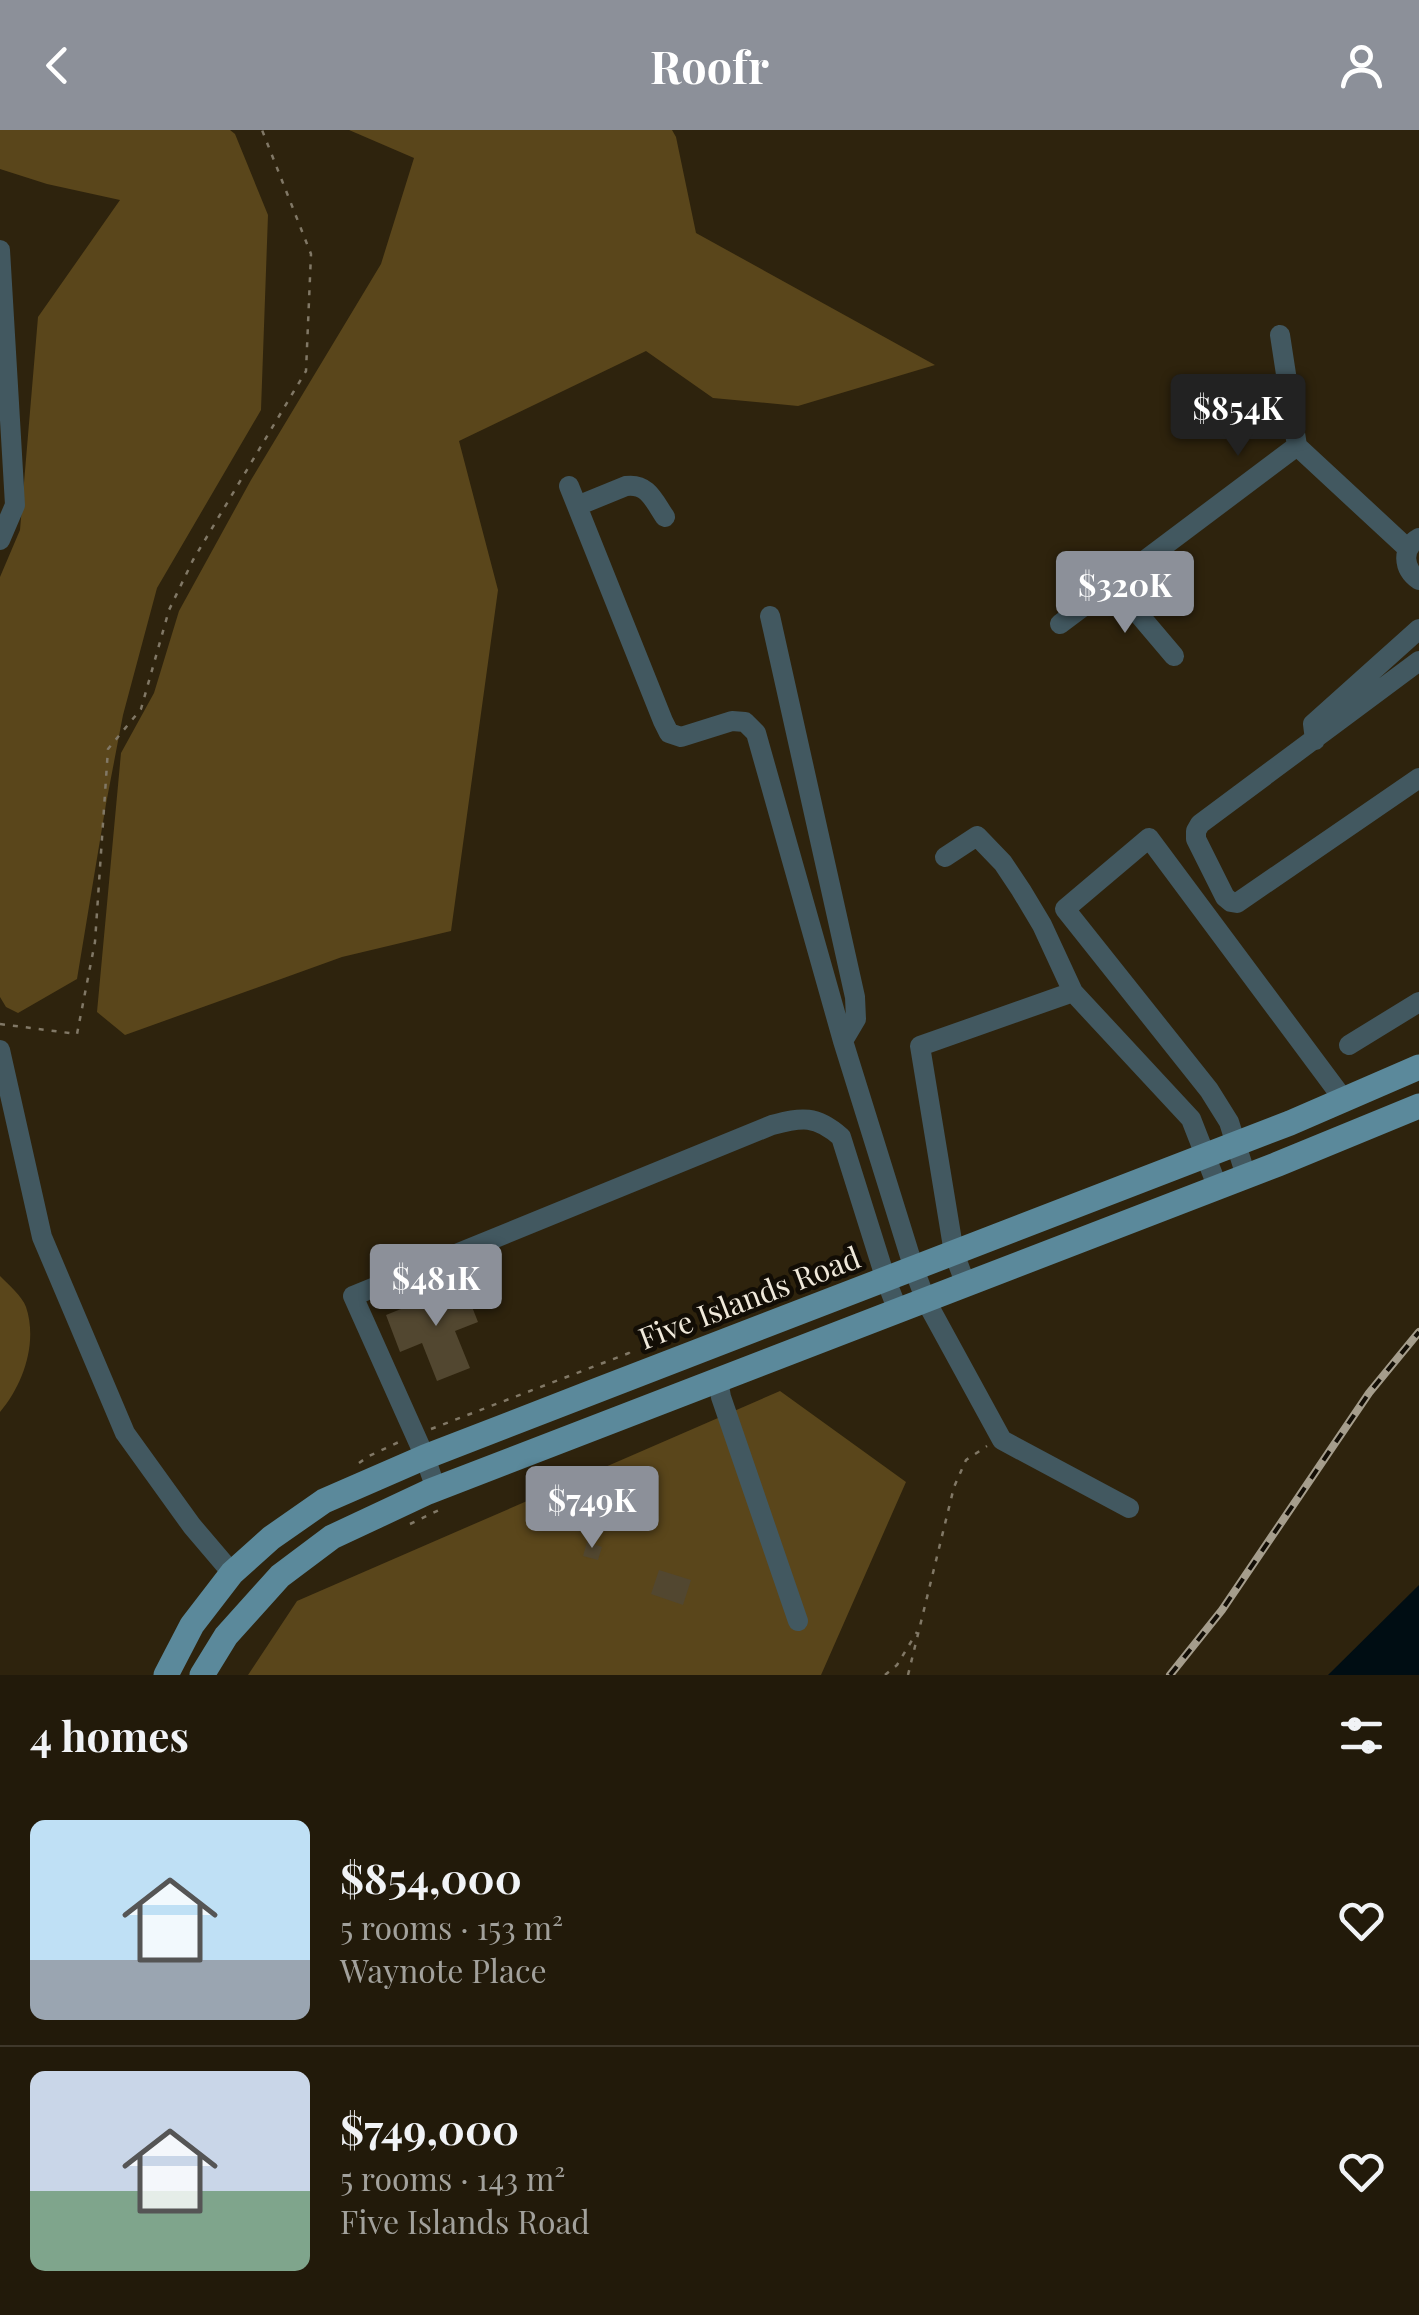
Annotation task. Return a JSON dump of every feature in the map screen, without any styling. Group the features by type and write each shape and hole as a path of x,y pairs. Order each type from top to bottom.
{"main road":[{"name":"Five Islands Road","path":"169,1669 192,1626 232,1573 271,1538 324,1501 424,1458 1207,1156 1419,1067"},
{"path":"202,1675 226,1636 280,1576 332,1538 437,1500 718,1380 1218,1188 1419,1106"}],"street":[{"path":"0,250 15,505 0,540"},
{"path":"1280,335 1296,446 1413,543 1406,565 1419,580"},
{"path":"1060,624 1296,446"},
{"path":"577,506 634,485 650,492 665,517"},
{"path":"569,486 670,732 681,738 732,721 745,722 756,733 843,1041 914,1269 926,1300 1002,1440 1130,1508"},
{"path":"1114,584 1174,656"},
{"path":"770,616 855,997 856,1020 843,1041"},
{"path":"1315,740 1313,724 1419,629"},
{"path":"1419,662 1200,824 1196,840 1225,898 1230,902 1244,900 1419,778"},
{"path":"945,857 977,836 1003,863 1042,926 1072,992 1191,1119 1218,1188"},
{"path":"1246,1176 1229,1122 1209,1090 1065,909 1149,838 1344,1100"},
{"path":"966,1285 954,1252 920,1046 1072,992"},
{"path":"1348,1045 1419,1002"},
{"path":"0,1050 42,1238 126,1433 192,1526 232,1573"},
{"path":"437,1500 424,1458 354,1296 795,1119 814,1120 841,1137 898,1311"},
{"path":"718,1380 798,1621"}],"path":[{"path":"0,1024 76,1034 96,942 108,749 141,709 169,610 193,560 306,371 311,254 262,130"},
{"path":"908,1675 954,1486 966,1460 990,1443 1002,1440"},
{"path":"402,1527 437,1500"},
{"path":"884,1675 898,1665 920,1627"}],"shaded area":[{"path":"0,130 230,130 268,215 261,410 157,588 123,715 77,979 18,1013 6,1007 0,997 0,577 20,530 38,317 120,200 0,169"},
{"path":"349,130 672,130 696,233 935,365 798,406 713,398 646,351 459,441 498,590 451,931 342,957 125,1035 97,1012 121,753 154,693 179,611 251,480 381,264 414,158"},
{"path":"0,1276 24,1303 30,1335 21,1376 0,1412"},
{"path":"780,1391 906,1482 821,1675 248,1675 297,1601"},
{"path":"1419,1585 1419,1675 1328,1675"}],"building":[{"path":"463,1284 478,1322 455,1331 470,1368 437,1381 422,1343 400,1352 386,1315"},
{"path":"587,1542 602,1547 598,1560 583,1556"},
{"path":"659,1570 691,1580 683,1605 651,1594"}],"railway":[{"path":"1170,1675 1222,1610 1369,1393 1419,1332"}]}
